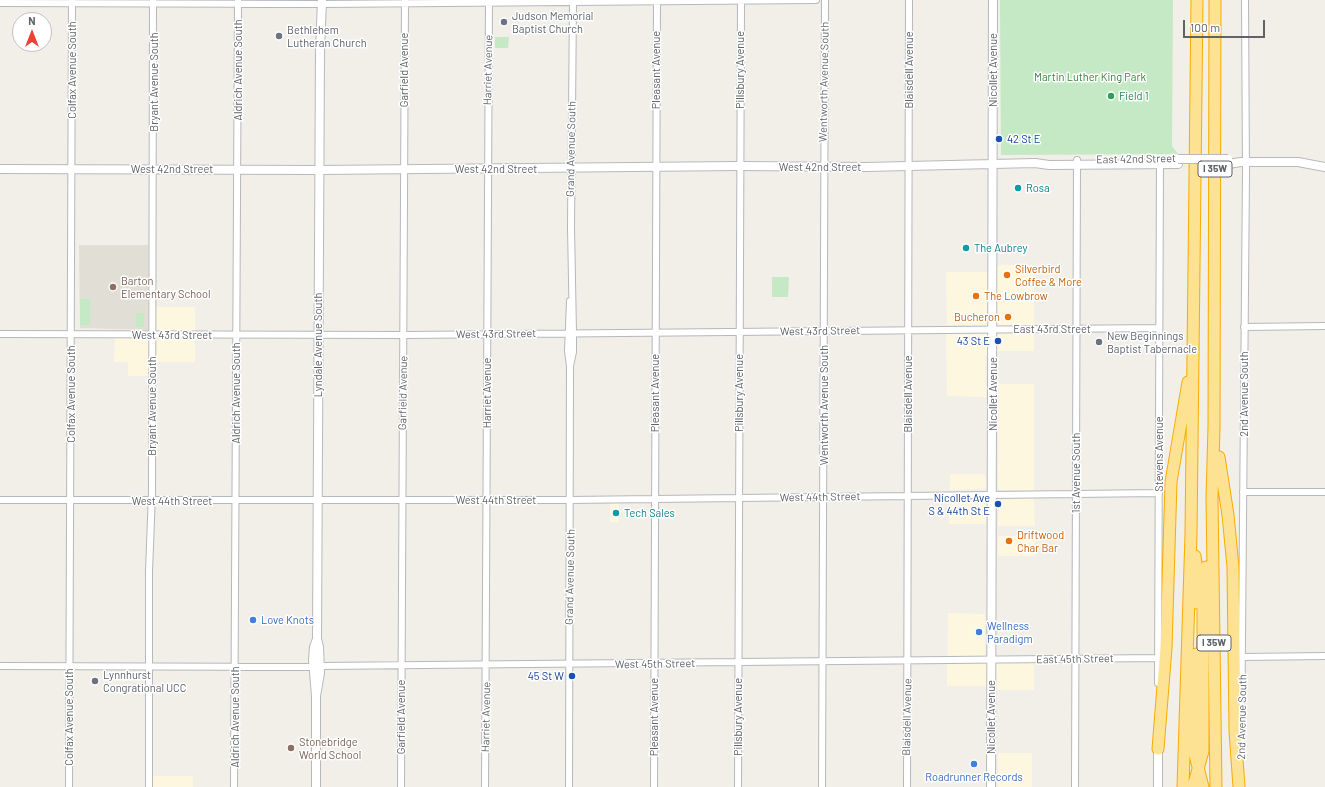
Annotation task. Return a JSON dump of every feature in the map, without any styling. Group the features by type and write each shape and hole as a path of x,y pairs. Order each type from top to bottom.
{"highway":[{"name":"I 35W","path":"1183,787 1191,534 1197,0"},
{"name":"I 35W","path":"1215,0 1214,427 1212,498 1216,787"},
{"path":"1158,748 1166,648 1171,482 1194,346"},
{"path":"1214,427 1228,515 1233,567 1235,724 1240,787"},
{"path":"1194,787 1198,766 1203,751 1203,607 1212,498"},
{"path":"1191,534 1197,570 1194,751 1203,787"}],"main road":[{"name":"Nicollet Avenue","path":"991,787 993,495 993,0"},
{"name":"Lyndale Avenue South","path":"316,787 316,696 318,690 314,647 317,639 319,2"},
{"name":"East 42nd Street","path":"992,164 1077,162 1298,162 1325,167"},
{"name":"West 42nd Street","path":"0,169 404,170 739,166 823,167 992,164"},
{"path":"1158,748 1158,787"}],"street":[{"name":"Pillsbury Avenue","path":"738,787 740,332 739,166 741,0"},
{"path":"0,3 153,1 405,2 816,0"},
{"name":"Wentworth Avenue South","path":"822,787 824,498 823,167 825,0"},
{"name":"Blaisdell Avenue","path":"907,787 909,0"},
{"name":"2nd Avenue South","path":"1240,787 1243,657 1246,162 1245,0"},
{"name":"Bryant Avenue South","path":"150,787 149,571 152,501 153,1"},
{"name":"Harriet Avenue","path":"485,787 487,665 487,168 489,1"},
{"name":"Grand Avenue South","path":"569,787 570,366 573,352 570,333 573,1"},
{"name":"Pleasant Avenue","path":"654,787 656,333 655,167 657,1"},
{"name":"Colfax Avenue South","path":"69,787 72,2"},
{"name":"Aldrich Avenue South","path":"234,787 238,2"},
{"name":"Garfield Avenue","path":"401,787 405,2"},
{"name":"1st Avenue South","path":"1074,787 1077,162"},
{"name":"Stevens Avenue","path":"1158,748 1160,162"},
{"path":"1244,327 1325,326"},
{"name":"East 43rd Street","path":"993,329 1159,328"},
{"name":"West 43rd Street","path":"0,334 403,335 993,329"},
{"path":"1244,492 1325,492"},
{"name":"West 44th Street","path":"0,500 570,500 1159,493"},
{"path":"1243,657 1325,656"},
{"name":"East 45th Street","path":"991,660 1158,658"},
{"name":"West 45th Street","path":"0,666 235,667 569,665 991,660"}],"shaded area":[{"name":"Barton Elementary School","path":"79,245 148,245 148,330 80,328"},
{"path":"997,265 1034,265 1034,351 1000,351 985,356 986,397 947,396 946,333 965,333 965,325 947,325 946,272 997,272"},
{"path":"155,307 195,307 195,362 149,362 148,376 128,376 128,362 114,362 115,338 154,337"},
{"path":"999,384 1034,384 1034,490 1001,490 998,488"},
{"path":"950,474 985,474 986,487 982,489 950,490"},
{"path":"1034,498 1035,526 998,526 999,500"},
{"path":"982,499 986,504 986,524 949,524 949,500"},
{"path":"610,502 619,502 619,522 610,522"},
{"path":"998,536 1035,536 1035,556 998,556"},
{"path":"948,613 985,614 985,663 1034,663 1034,690 997,690 984,686 947,686"},
{"path":"998,753 1032,753 1032,787 998,787"},
{"path":"152,776 193,776 193,787 152,787"}],"green space":[{"name":"Martin Luther King Park","path":"1000,0 1173,0 1172,146 1178,154 1001,155"},
{"path":"495,37 509,37 508,48 495,48"},
{"path":"772,277 789,277 788,297 772,297"},
{"path":"80,299 90,299 90,325 80,325"},
{"path":"136,313 144,313 144,327 136,327"}],"place":[{"name":"Judson Memorial Baptist Church","path":"504,22"},
{"name":"Bethlehem Lutheran Church","path":"279,36"},
{"name":"Field 1","path":"1111,96"},
{"name":"42 St E","path":"999,139"},
{"name":"Rosa","path":"1018,188"},
{"name":"The Aubrey","path":"966,248"},
{"name":"Silverbird Coffee & More","path":"1007,275"},
{"name":"Barton Elementary School","path":"113,287"},
{"name":"The Lowbrow","path":"976,296"},
{"name":"Bucheron","path":"1008,317"},
{"name":"43 St E","path":"998,341"},
{"name":"New Beginnings Baptist Tabernacle","path":"1099,342"},
{"name":"Nicollet Ave S & 44th St E","path":"998,504"},
{"name":"Tech Sales","path":"616,513"},
{"name":"Driftwood Char Bar","path":"1009,541"},
{"name":"Love Knots","path":"253,620"},
{"name":"Wellness Paradigm","path":"979,632"},
{"name":"45 St W","path":"572,676"},
{"name":"Lynnhurst Congrational UCC","path":"95,681"},
{"name":"Stonebridge World School","path":"291,748"},
{"name":"Roadrunner Records","path":"974,764"}]}
